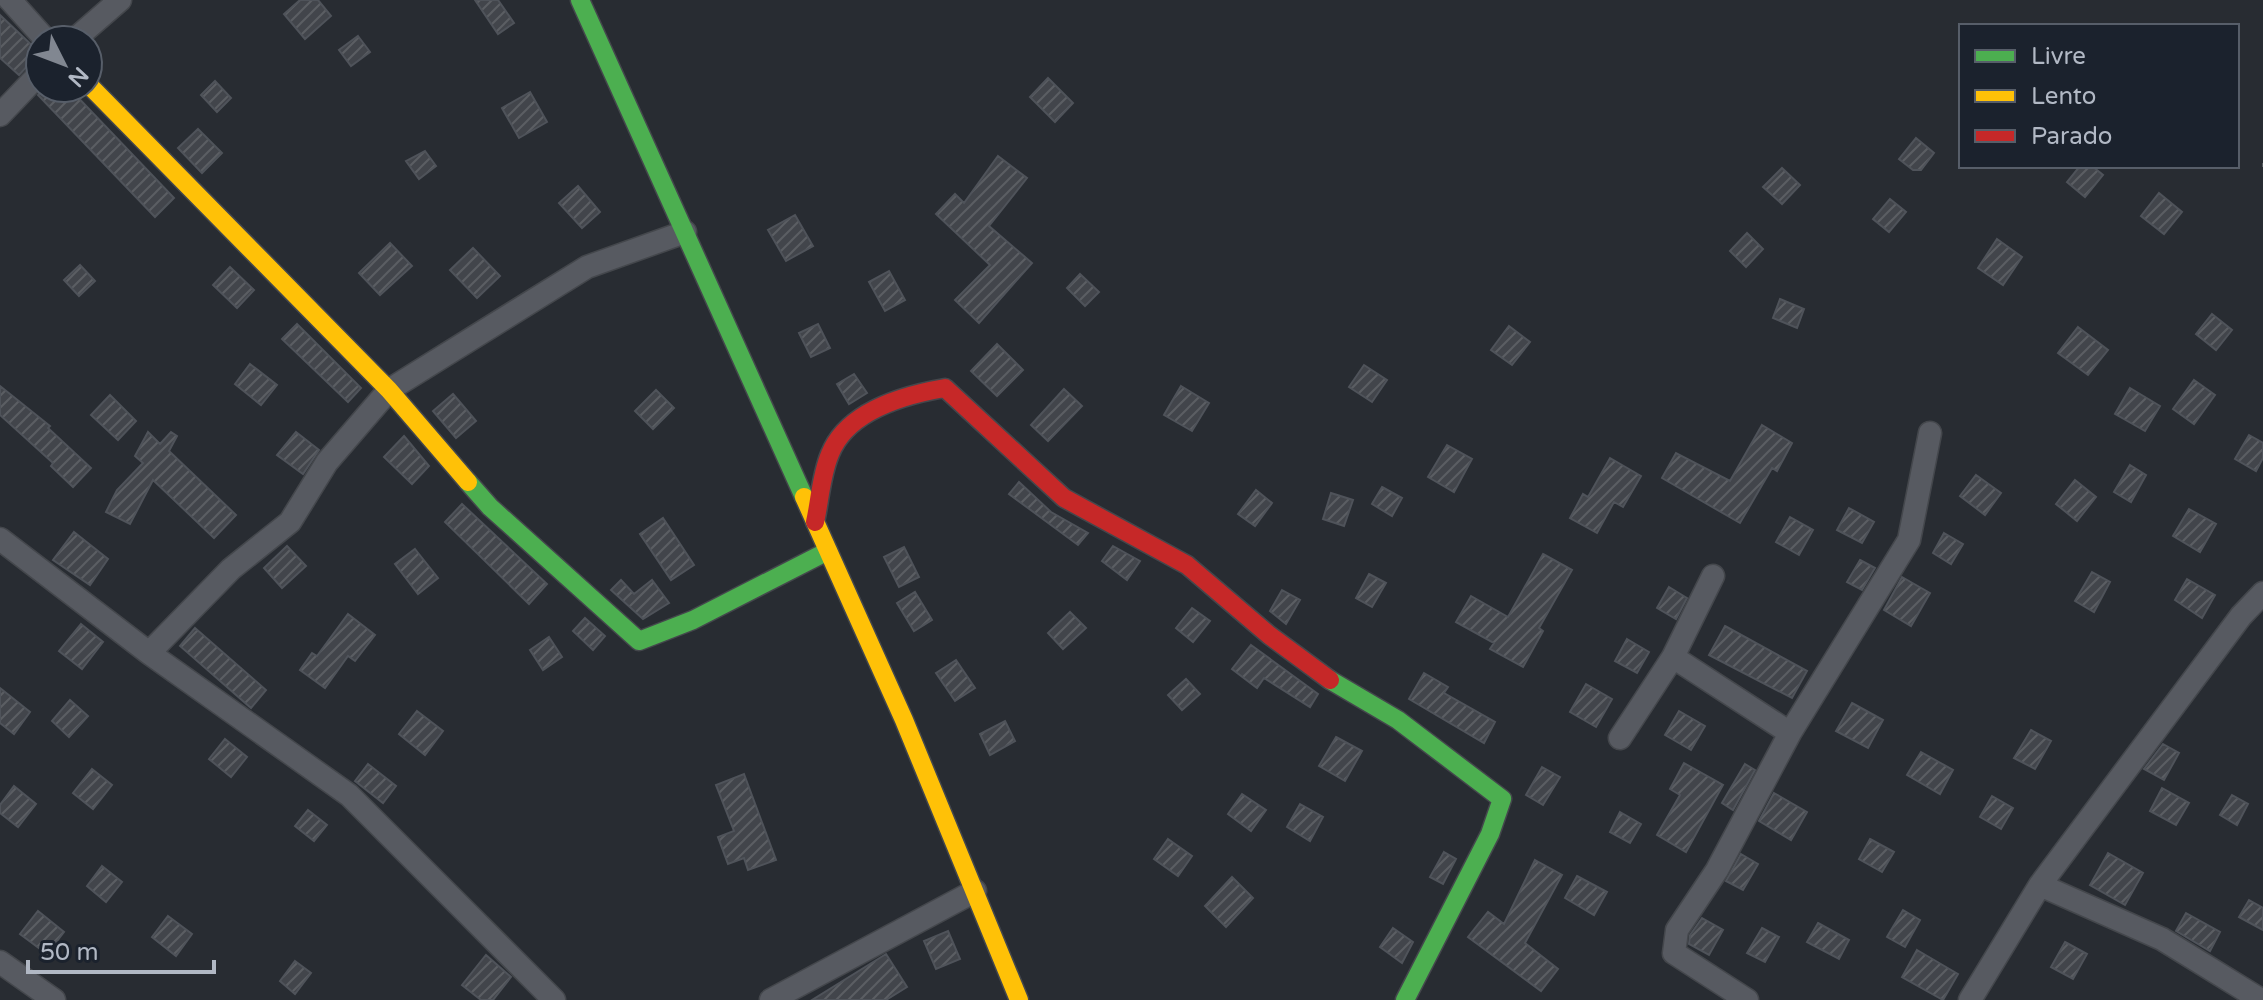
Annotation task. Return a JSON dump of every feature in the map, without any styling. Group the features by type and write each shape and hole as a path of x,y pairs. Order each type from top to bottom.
{"street":[{"path":"10,0 32,24"},
{"path":"92,24 120,0"},
{"path":"580,0 904,720 1019,1000"},
{"path":"0,115 24,90"},
{"path":"104,100 389,390 490,507 639,641 693,620 828,551"},
{"path":"149,653 231,569 290,522 327,462 389,390 587,267 685,232"},
{"path":"815,522 831,451 860,419 913,392 945,388 1064,498 1187,565 1269,635 1351,695 1398,720 1502,799 1490,834 1405,1000"},
{"path":"1747,1000 1674,953 1677,930 1717,870 1790,733 1909,540 1930,433"},
{"path":"0,539 149,653 349,795 554,1000"},
{"path":"1620,738 1673,657 1713,576"},
{"path":"1970,1000 2040,885 2241,616 2263,593"},
{"path":"1673,657 1790,733"},
{"path":"2040,885 2162,939 2261,1000"},
{"path":"771,1000 975,891"},
{"path":"0,962 54,1000"}],"building":[{"path":"300,0 318,0 331,16 305,39 284,14"},
{"path":"475,0 498,0 514,23 498,34"},
{"path":"0,15 24,38 24,70 19,75 0,58"},
{"path":"358,36 370,52 351,66 339,50"},
{"path":"1048,78 1073,103 1055,122 1030,97"},
{"path":"215,81 231,98 217,112 201,95"},
{"path":"530,92 547,122 519,138 502,108"},
{"path":"47,104 84,104 174,198 155,217"},
{"path":"198,129 222,153 202,173 178,148"},
{"path":"1916,138 1934,153 1921,170 1913,170 1899,159"},
{"path":"425,151 436,166 419,179 406,161"},
{"path":"998,156 1027,178 989,226 1032,263 979,323 955,300 990,265 936,214 955,194 964,203"},
{"path":"1782,168 1800,185 1782,204 1763,187"},
{"path":"2078,168 2094,168 2103,175 2085,197 2067,182"},
{"path":"578,186 600,212 582,228 559,203"},
{"path":"2159,193 2182,212 2164,234 2141,216"},
{"path":"1890,199 1906,212 1889,232 1873,219"},
{"path":"795,215 813,246 786,261 768,230"},
{"path":"1747,233 1763,249 1746,267 1730,251"},
{"path":"1997,239 2022,257 2003,285 1978,268"},
{"path":"390,243 412,266 380,295 359,273"},
{"path":"473,248 500,276 477,298 450,270"},
{"path":"80,265 95,281 79,296 64,280"},
{"path":"230,267 254,290 237,308 213,285"},
{"path":"889,271 905,300 885,311 869,282"},
{"path":"1080,274 1099,292 1085,306 1067,288"},
{"path":"1780,299 1804,309 1797,328 1773,318"},
{"path":"2212,314 2232,330 2216,350 2196,334"},
{"path":"297,324 361,388 348,402 282,339"},
{"path":"818,324 830,348 811,357 799,333"},
{"path":"1509,326 1530,342 1512,365 1491,350"},
{"path":"2078,327 2108,350 2088,375 2058,353"},
{"path":"997,344 1023,370 997,396 971,371"},
{"path":"250,364 277,385 261,405 235,384"},
{"path":"1364,365 1387,380 1372,402 1349,387"},
{"path":"854,374 867,393 849,404 837,384"},
{"path":"2194,380 2215,395 2194,424 2173,409"},
{"path":"0,386 50,426 48,428 91,468 73,487 51,466 53,463 0,415"},
{"path":"1181,386 1209,403 1192,431 1164,415"},
{"path":"2130,388 2160,406 2145,431 2115,414"},
{"path":"1064,389 1082,406 1048,441 1031,425"},
{"path":"656,390 674,408 653,429 635,411"},
{"path":"453,394 476,421 456,438 433,411"},
{"path":"110,395 136,421 118,440 91,415"},
{"path":"1762,425 1792,443 1777,471 1772,468 1740,523 1662,478 1676,453 1730,481"},
{"path":"148,432 160,444 171,432 177,436 169,451 236,515 214,538 153,480 130,524 106,512 117,490 143,463 135,456"},
{"path":"296,432 319,450 303,474 277,455"},
{"path":"2249,435 2263,443 2263,458 2256,471 2235,459"},
{"path":"404,436 429,466 412,484 384,457"},
{"path":"1447,445 1472,459 1454,492 1428,477"},
{"path":"1610,458 1641,476 1623,507 1614,502 1597,533 1570,518 1583,494 1588,497"},
{"path":"2130,465 2146,475 2131,502 2114,492"},
{"path":"1976,475 2001,493 1985,515 1960,496"},
{"path":"2075,480 2096,497 2077,521 2056,504"},
{"path":"1019,482 1051,512 1088,533 1078,545 1009,494"},
{"path":"1382,487 1402,498 1392,516 1372,504"},
{"path":"1256,490 1272,503 1255,526 1238,514"},
{"path":"1331,493 1353,500 1344,526 1323,519"},
{"path":"462,504 547,584 529,604 445,522"},
{"path":"1849,508 1874,522 1862,543 1837,530"},
{"path":"2189,509 2216,524 2200,552 2173,536"},
{"path":"1790,517 1813,530 1799,555 1776,542"},
{"path":"663,518 694,565 671,580 640,534"},
{"path":"74,532 108,559 90,585 53,560"},
{"path":"1944,533 1963,544 1951,564 1933,553"},
{"path":"287,546 306,566 282,588 264,568"},
{"path":"1113,546 1140,561 1127,580 1102,561"},
{"path":"904,547 919,577 899,587 884,557"},
{"path":"415,549 438,578 418,594 395,564"},
{"path":"1543,554 1572,570 1539,628 1543,631 1523,667 1490,649 1494,643 1456,622 1471,596 1508,617"},
{"path":"1860,560 1875,568 1862,590 1847,582"},
{"path":"2092,572 2110,582 2094,612 2075,601"},
{"path":"1369,574 1386,583 1372,607 1356,598"},
{"path":"1902,577 1930,593 1911,626 1884,610"},
{"path":"2187,579 2215,595 2202,618 2175,600"},
{"path":"621,580 634,594 652,580 669,603 643,619 611,590"},
{"path":"1669,587 1687,598 1676,619 1657,608"},
{"path":"1282,590 1300,600 1286,624 1270,611"},
{"path":"915,592 932,620 914,631 897,603"},
{"path":"1192,608 1210,621 1193,642 1176,628"},
{"path":"1070,612 1086,628 1063,649 1048,633"},
{"path":"348,614 375,635 355,661 348,656 325,688 300,670 312,653 317,656"},
{"path":"585,618 605,636 593,650 573,631"},
{"path":"81,624 103,642 82,669 59,651"},
{"path":"1725,626 1807,671 1792,698 1709,655"},
{"path":"195,628 266,690 251,708 180,646"},
{"path":"549,637 562,657 543,670 530,650"},
{"path":"1627,639 1649,652 1637,673 1615,661"},
{"path":"1251,645 1318,694 1310,707 1264,678 1257,688 1232,669"},
{"path":"956,660 975,688 955,701 936,673"},
{"path":"1424,673 1448,687 1444,693 1495,722 1484,743 1409,699"},
{"path":"1186,679 1200,694 1182,710 1168,695"},
{"path":"1586,684 1612,699 1596,727 1570,712"},
{"path":"0,688 30,712 14,734 0,723"},
{"path":"70,700 88,716 69,737 52,721"},
{"path":"1852,703 1883,720 1868,748 1836,731"},
{"path":"417,711 443,731 425,755 399,734"},
{"path":"1679,711 1705,726 1691,750 1665,735"},
{"path":"1005,721 1015,741 990,755 980,734"},
{"path":"2031,730 2051,741 2035,769 2014,758"},
{"path":"1336,737 1362,751 1345,781 1319,766"},
{"path":"225,739 247,757 231,777 209,759"},
{"path":"2163,744 2179,753 2164,780 2144,769"},
{"path":"1921,752 1953,770 1940,794 1907,775"},
{"path":"1684,763 1723,785 1686,852 1657,835 1680,795 1670,789"},
{"path":"368,764 396,786 383,803 355,781"},
{"path":"1745,764 1755,770 1733,810 1722,803"},
{"path":"1542,767 1560,777 1543,805 1526,795"},
{"path":"92,769 112,785 93,809 73,793"},
{"path":"744,774 776,860 748,870 744,858 728,864 718,837 734,831 716,785"},
{"path":"14,786 36,804 18,827 0,813 0,805"},
{"path":"2162,788 2189,803 2176,825 2150,811"},
{"path":"1774,793 1807,812 1791,840 1759,821"},
{"path":"1242,794 1266,810 1251,831 1228,814"},
{"path":"2232,795 2248,804 2237,825 2220,815"},
{"path":"1992,796 2013,808 2001,829 1980,817"},
{"path":"1300,804 1323,817 1310,841 1287,827"},
{"path":"308,810 327,825 314,841 295,826"},
{"path":"1620,812 1641,824 1630,843 1610,832"},
{"path":"1168,839 1192,856 1178,876 1154,859"},
{"path":"1870,839 1894,852 1882,872 1859,859"},
{"path":"1444,852 1456,859 1443,884 1430,877"},
{"path":"2108,853 2143,873 2125,905 2090,885"},
{"path":"1741,854 1758,864 1743,890 1726,881"},
{"path":"1535,860 1562,875 1525,943 1558,969 1541,991 1468,937 1488,912 1504,924"},
{"path":"102,866 122,882 106,902 87,886"},
{"path":"1577,876 1607,892 1594,915 1565,898"},
{"path":"1232,877 1253,898 1226,927 1205,906"},
{"path":"2249,900 2263,908 2263,930 2239,917"},
{"path":"1903,910 1920,920 1905,947 1887,937"},
{"path":"38,911 64,932 47,954 20,934"},
{"path":"2186,913 2220,932 2210,951 2176,931"},
{"path":"168,916 192,934 176,956 152,937"},
{"path":"1702,918 1723,930 1709,955 1689,944 1690,935"},
{"path":"1818,923 1849,940 1839,959 1807,942"},
{"path":"1393,928 1413,942 1402,963 1380,947"},
{"path":"1762,928 1779,937 1765,962 1747,953"},
{"path":"948,931 960,959 936,969 924,941"},
{"path":"2065,942 2087,954 2073,979 2051,967"},
{"path":"1917,950 1958,974 1943,1000 1902,977"},
{"path":"886,954 907,987 886,1000 812,1000"},
{"path":"486,955 511,977 493,1000 481,1000 462,985"},
{"path":"295,961 311,973 295,994 280,981"}],"traffic: fast":[{"path":"580,0 804,497"},
{"path":"468,482 490,507 639,641 693,620 828,551"},
{"path":"1330,680 1398,720 1502,799 1490,834 1405,1000"}],"traffic: slow":[{"path":"104,100 389,390 468,482"},
{"path":"804,497 904,720 1019,1000"}],"traffic: jam":[{"path":"815,522 827,462 838,439 849,427 863,416 895,401 945,388 1064,498 1187,565 1269,635 1330,680"}]}
